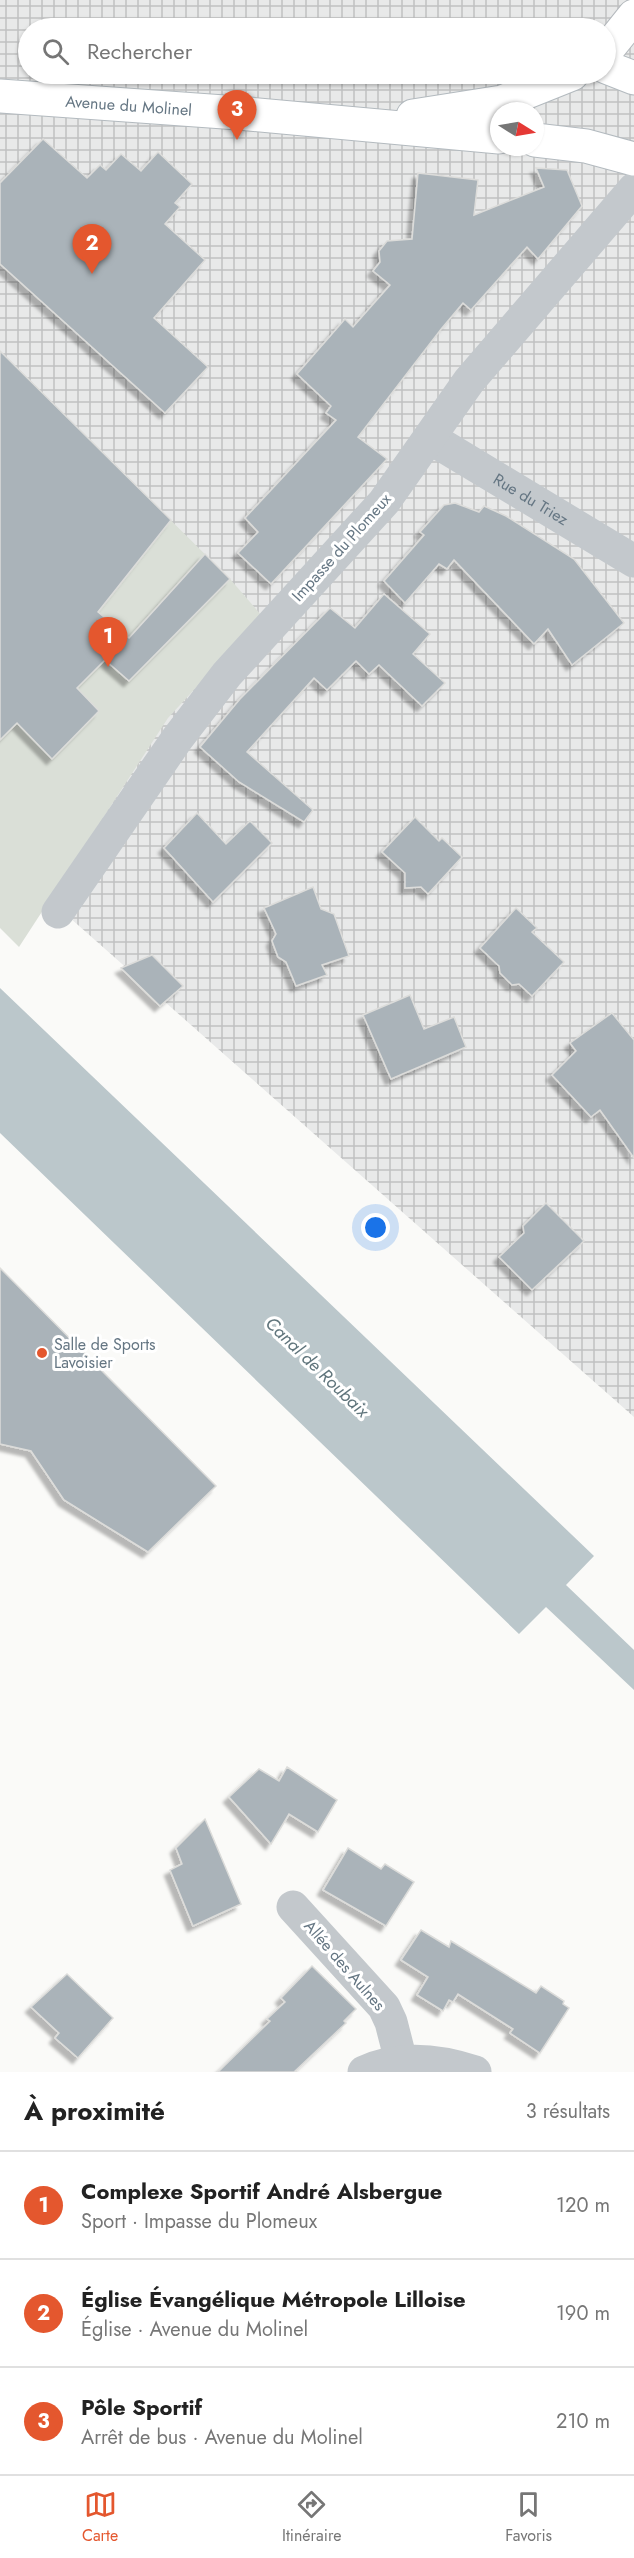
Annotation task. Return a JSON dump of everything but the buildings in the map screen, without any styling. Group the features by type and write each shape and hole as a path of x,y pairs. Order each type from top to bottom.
{"main road":[{"path":"616,38 634,16"},
{"path":"616,71 634,78"},
{"name":"Avenue du Molinel","path":"330,121 447,113 502,102 547,84"},
{"name":"Avenue du Molinel","path":"0,96 330,121 490,136"},
{"path":"544,141 586,146 634,159"}],"street":[{"name":"Impasse du Plomeux","path":"58,912 177,739 227,674 384,502 487,359 634,189"},
{"name":"Rue du Triez","path":"430,438 634,561"},
{"name":"Allée des Aulnes","path":"293,1907 384,2007 391,2022 401,2061"},
{"path":"364,2072 401,2061 442,2064 475,2072"}],"shaded area":[{"path":"0,0 634,0 634,1417 0,856"},
{"path":"0,351 230,579 262,616 168,718 19,947 0,928"}],"water":[{"name":"Canal de Roubaix","path":"0,988 594,1556 566,1585 634,1650 634,1690 546,1607 519,1634 0,1133"}],"place":[{"name":"Pôle Sportif","path":"237,140"},
{"name":"Église Évangélique Métropole Lilloise","path":"92,274"},
{"name":"Complexe Sportif André Alsbergue","path":"108,667"},
{"name":"Salle de Sports Lavoisier","path":"42,1353"}]}
